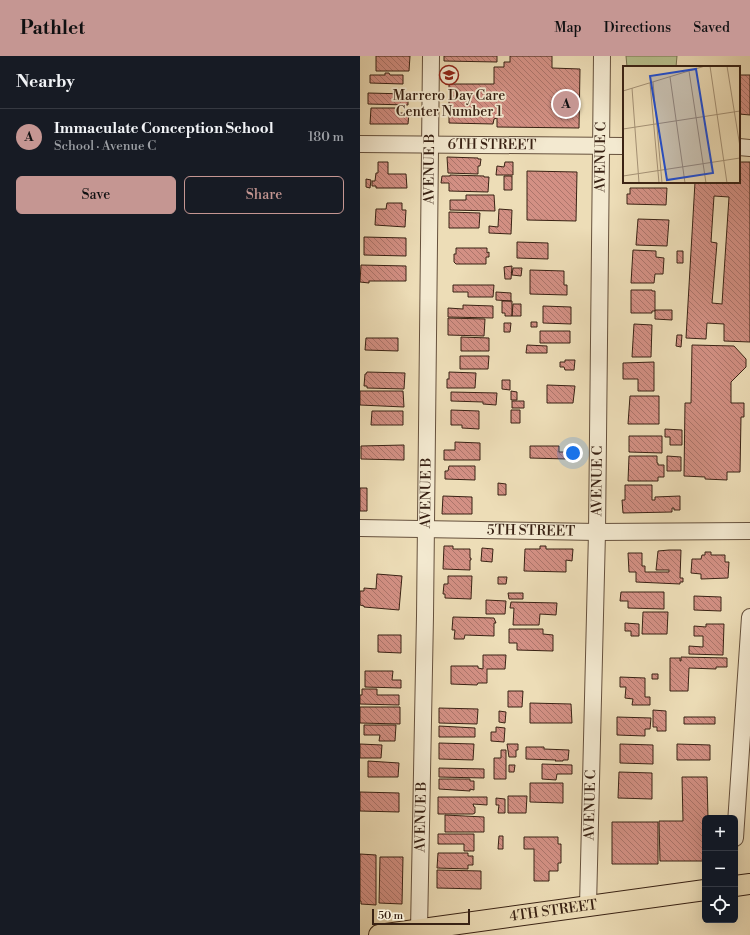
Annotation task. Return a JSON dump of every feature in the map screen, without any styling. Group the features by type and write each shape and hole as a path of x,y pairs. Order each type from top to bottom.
{"main road":[{"path":"738,886 750,884"},
{"name":"4TH STREET","path":"379,935 702,890"}],"street":[{"name":"AVENUE B","path":"419,930 425,616 432,56"},
{"name":"AVENUE C","path":"588,906 597,532 602,56"},
{"name":"6TH STREET","path":"360,144 623,146"},
{"path":"740,147 750,148"},
{"name":"5TH STREET","path":"360,528 597,532 750,531"},
{"path":"737,815 750,617"}],"green space":[{"path":"626,56 677,56 676,66 627,66"}],"building":[{"path":"376,56 410,56 409,71 376,71"},
{"path":"444,56 497,56 497,62 444,61"},
{"path":"510,56 552,56 552,68 580,69 579,128 497,127 497,118 494,119 493,124 449,123 449,84 494,84 494,67 504,67 504,62 510,62"},
{"path":"385,73 389,73 390,75 403,75 403,84 370,83 370,75 385,75"},
{"path":"740,75 750,75 750,115 740,114"},
{"path":"368,93 408,94 408,105 368,104"},
{"path":"371,108 398,108 398,113 409,113 408,124 370,124"},
{"path":"447,157 481,159 480,166 478,166 478,174 448,173"},
{"path":"378,162 388,162 388,174 406,174 407,188 376,188 376,186 372,186 372,181 375,181 376,173 378,173"},
{"path":"505,162 513,162 513,175 496,175 497,166 504,167"},
{"path":"740,162 750,162 750,342 724,341 724,324 707,323 706,339 686,338 695,183 740,183","holes":["714,196 729,197 722,304 712,303 717,243 711,242"]},
{"path":"527,171 577,172 576,221 527,220"},
{"path":"442,176 489,177 488,192 449,191 449,183 441,183"},
{"path":"504,176 512,176 512,190 504,190"},
{"path":"366,179 371,180 370,188 366,187"},
{"path":"630,188 667,188 666,205 627,204 627,194 630,194"},
{"path":"466,195 494,195 495,211 450,210 450,200 466,200"},
{"path":"387,203 402,203 402,210 406,210 405,227 375,225 376,209 386,209"},
{"path":"499,209 512,210 511,234 489,233 489,226 498,227"},
{"path":"449,212 480,213 479,228 449,228"},
{"path":"638,219 669,220 667,246 636,245"},
{"path":"364,237 406,238 406,256 364,255"},
{"path":"517,242 548,243 548,259 517,258"},
{"path":"456,248 487,248 489,257 486,257 486,264 456,264 454,262 454,254 456,254"},
{"path":"633,250 656,251 656,257 664,258 663,274 655,274 654,283 631,283"},
{"path":"677,251 683,251 683,263 677,263"},
{"path":"361,265 406,266 406,281 360,282"},
{"path":"512,266 511,279 505,279 504,267"},
{"path":"513,268 522,268 521,276 512,275"},
{"path":"530,270 564,271 564,285 567,285 567,295 530,294"},
{"path":"453,285 494,285 493,297 468,297 468,292 453,292"},
{"path":"631,290 655,291 655,311 652,311 652,313 631,313"},
{"path":"496,292 511,293 511,301 496,300"},
{"path":"502,301 512,301 512,316 505,316 505,313 502,313"},
{"path":"513,304 521,304 521,316 512,316"},
{"path":"463,305 493,306 493,318 448,317 448,308 463,309"},
{"path":"543,306 571,307 571,324 543,323"},
{"path":"655,310 672,310 672,320 655,319"},
{"path":"448,318 485,319 484,336 448,335"},
{"path":"531,322 537,322 537,327 531,327"},
{"path":"504,323 511,323 510,332 504,332"},
{"path":"634,324 652,325 651,357 632,357"},
{"path":"540,331 570,331 570,343 540,343"},
{"path":"677,335 682,335 681,347 676,346"},
{"path":"461,337 489,338 489,351 461,351"},
{"path":"366,338 398,338 398,351 365,350"},
{"path":"527,345 547,346 547,353 526,353"},
{"path":"692,345 734,346 746,359 746,367 731,382 731,403 744,403 744,417 741,417 740,472 727,472 727,480 684,476 685,403 691,403"},
{"path":"460,356 489,356 488,369 460,369"},
{"path":"565,360 575,360 574,370 565,370 564,367 560,367 560,362 565,362"},
{"path":"654,362 654,391 638,391 638,379 623,379 623,363"},
{"path":"367,372 405,373 404,389 367,388 367,386 364,386 365,374"},
{"path":"449,372 476,373 475,388 447,388"},
{"path":"502,380 510,380 510,390 502,389"},
{"path":"547,385 575,386 573,403 547,403"},
{"path":"360,391 403,391 404,407 360,405"},
{"path":"511,391 517,392 517,400 511,400"},
{"path":"451,392 497,393 496,405 483,404 483,402 451,401"},
{"path":"630,396 659,396 659,424 628,424"},
{"path":"512,401 524,401 524,408 512,408"},
{"path":"451,410 479,411 479,429 462,428 462,425 451,425"},
{"path":"511,410 520,410 520,423 511,423"},
{"path":"372,411 403,411 403,425 371,425"},
{"path":"665,429 682,430 682,445 670,445 670,437 665,437"},
{"path":"629,436 662,436 662,453 629,452"},
{"path":"455,442 480,443 480,460 444,460 444,450 455,450"},
{"path":"404,445 404,460 361,459 361,446"},
{"path":"530,446 559,446 559,452 567,452 567,459 530,458"},
{"path":"629,456 657,456 658,465 664,465 664,477 658,477 658,481 628,481"},
{"path":"667,456 681,457 681,471 667,471"},
{"path":"449,466 475,466 475,480 445,479 445,471 448,471"},
{"path":"498,483 506,484 506,495 498,495"},
{"path":"625,485 652,485 652,500 655,500 655,497 680,496 680,510 674,510 674,508 672,508 672,512 623,513 622,500 625,500"},
{"path":"360,488 367,488 367,511 360,511"},
{"path":"443,496 472,497 472,514 442,514"},
{"path":"444,546 453,546 453,549 470,549 470,570 443,569"},
{"path":"540,546 546,546 546,549 573,549 572,561 566,560 566,572 524,571 525,549 540,549"},
{"path":"482,548 493,549 492,562 481,561"},
{"path":"681,550 680,578 683,578 683,582 680,582 680,584 636,582 636,572 629,572 628,553 642,553 642,566 645,566 645,572 669,572 669,570 656,570 658,551"},
{"path":"705,552 711,552 711,555 725,555 725,562 729,562 728,578 701,579 701,574 691,573 692,559 701,559 702,555 705,555"},
{"path":"377,574 402,576 399,610 364,607 360,605 360,591 364,591 364,588 376,589"},
{"path":"448,576 472,576 471,599 445,598 445,594 443,594 444,584 448,584"},
{"path":"498,577 507,577 506,584 498,584"},
{"path":"621,592 664,592 664,609 628,608 628,601 620,601"},
{"path":"508,593 523,593 523,599 509,599"},
{"path":"694,596 721,597 721,611 694,610"},
{"path":"486,600 506,601 505,614 486,614"},
{"path":"511,602 557,603 556,615 540,614 539,625 513,625 514,608 510,608"},
{"path":"643,612 668,612 667,634 642,634"},
{"path":"453,617 494,618 496,623 494,623 494,636 465,635 464,639 454,639 455,630 452,630"},
{"path":"625,623 639,624 639,636 631,636 631,631 625,631"},
{"path":"706,624 724,624 723,655 689,654 689,646 703,647 703,636 694,636 694,626 706,627"},
{"path":"509,629 543,629 543,634 553,635 553,651 517,650 517,643 509,643"},
{"path":"378,635 401,635 401,653 378,652"},
{"path":"483,655 506,655 505,669 487,669 487,683 478,683 477,685 451,684 451,666 478,666 478,668 483,669"},
{"path":"681,657 727,658 727,667 716,667 716,669 689,668 688,691 670,691 670,658 680,658 681,661"},
{"path":"365,671 393,671 392,680 401,680 401,688 365,687"},
{"path":"652,674 658,674 658,679 652,679"},
{"path":"620,677 645,678 645,697 650,697 650,705 632,705 633,699 625,698 626,687 620,687"},
{"path":"362,689 377,689 377,695 399,695 399,705 360,704"},
{"path":"508,691 523,691 522,707 508,707"},
{"path":"530,703 571,704 572,723 530,723"},
{"path":"360,707 400,707 400,724 360,723"},
{"path":"439,708 478,709 477,724 439,723"},
{"path":"653,710 666,711 666,731 657,731 657,727 653,727"},
{"path":"499,711 506,712 505,723 499,722"},
{"path":"617,717 651,718 650,729 645,729 645,736 617,735"},
{"path":"684,717 715,717 715,724 684,724"},
{"path":"364,725 396,725 395,741 379,741 380,735 364,735"},
{"path":"439,726 475,728 475,737 439,737"},
{"path":"496,727 505,728 504,742 491,741 491,732 496,732"},
{"path":"439,743 474,744 473,760 439,759"},
{"path":"360,744 382,745 381,758 360,758"},
{"path":"507,744 518,744 516,757 509,757"},
{"path":"620,744 653,745 653,764 620,763"},
{"path":"677,744 710,745 710,760 677,760"},
{"path":"526,747 544,747 544,749 569,750 568,760 555,761 556,760 526,759"},
{"path":"501,750 506,750 506,779 494,779 494,758 501,758"},
{"path":"368,761 399,763 398,777 368,777"},
{"path":"542,764 572,765 572,774 557,774 556,780 542,779"},
{"path":"509,765 515,765 514,772 509,772"},
{"path":"439,768 484,769 484,778 439,777"},
{"path":"619,772 652,773 652,799 618,798"},
{"path":"682,777 707,777 708,815 702,815 702,861 660,861 659,821 683,821"},
{"path":"439,779 470,779 470,781 474,781 474,790 439,789"},
{"path":"530,783 563,783 563,803 530,802"},
{"path":"360,792 399,793 399,812 360,811"},
{"path":"508,796 527,796 526,813 508,813"},
{"path":"438,797 487,797 487,805 473,804 475,807 475,813 473,814 438,814"},
{"path":"496,798 505,799 505,813 498,813 499,805 496,805"},
{"path":"445,815 484,817 484,832 445,832"},
{"path":"612,822 658,822 658,864 612,864"},
{"path":"438,834 474,834 474,851 464,851 464,844 438,844"},
{"path":"499,836 503,836 503,849 498,849"},
{"path":"524,837 558,837 558,844 561,844 561,863 558,863 558,871 549,871 549,881 534,881 534,849 524,849"},
{"path":"438,853 468,853 468,856 473,856 473,865 468,865 468,869 437,868"},
{"path":"360,854 376,855 376,905 361,904 360,901"},
{"path":"380,857 403,857 402,904 379,903"},
{"path":"437,870 481,871 481,889 437,888"}],"place":[{"name":"Marrero Day Care Center Number 1","path":"449,75"},
{"name":"Immaculate Conception School","path":"566,104"}]}
